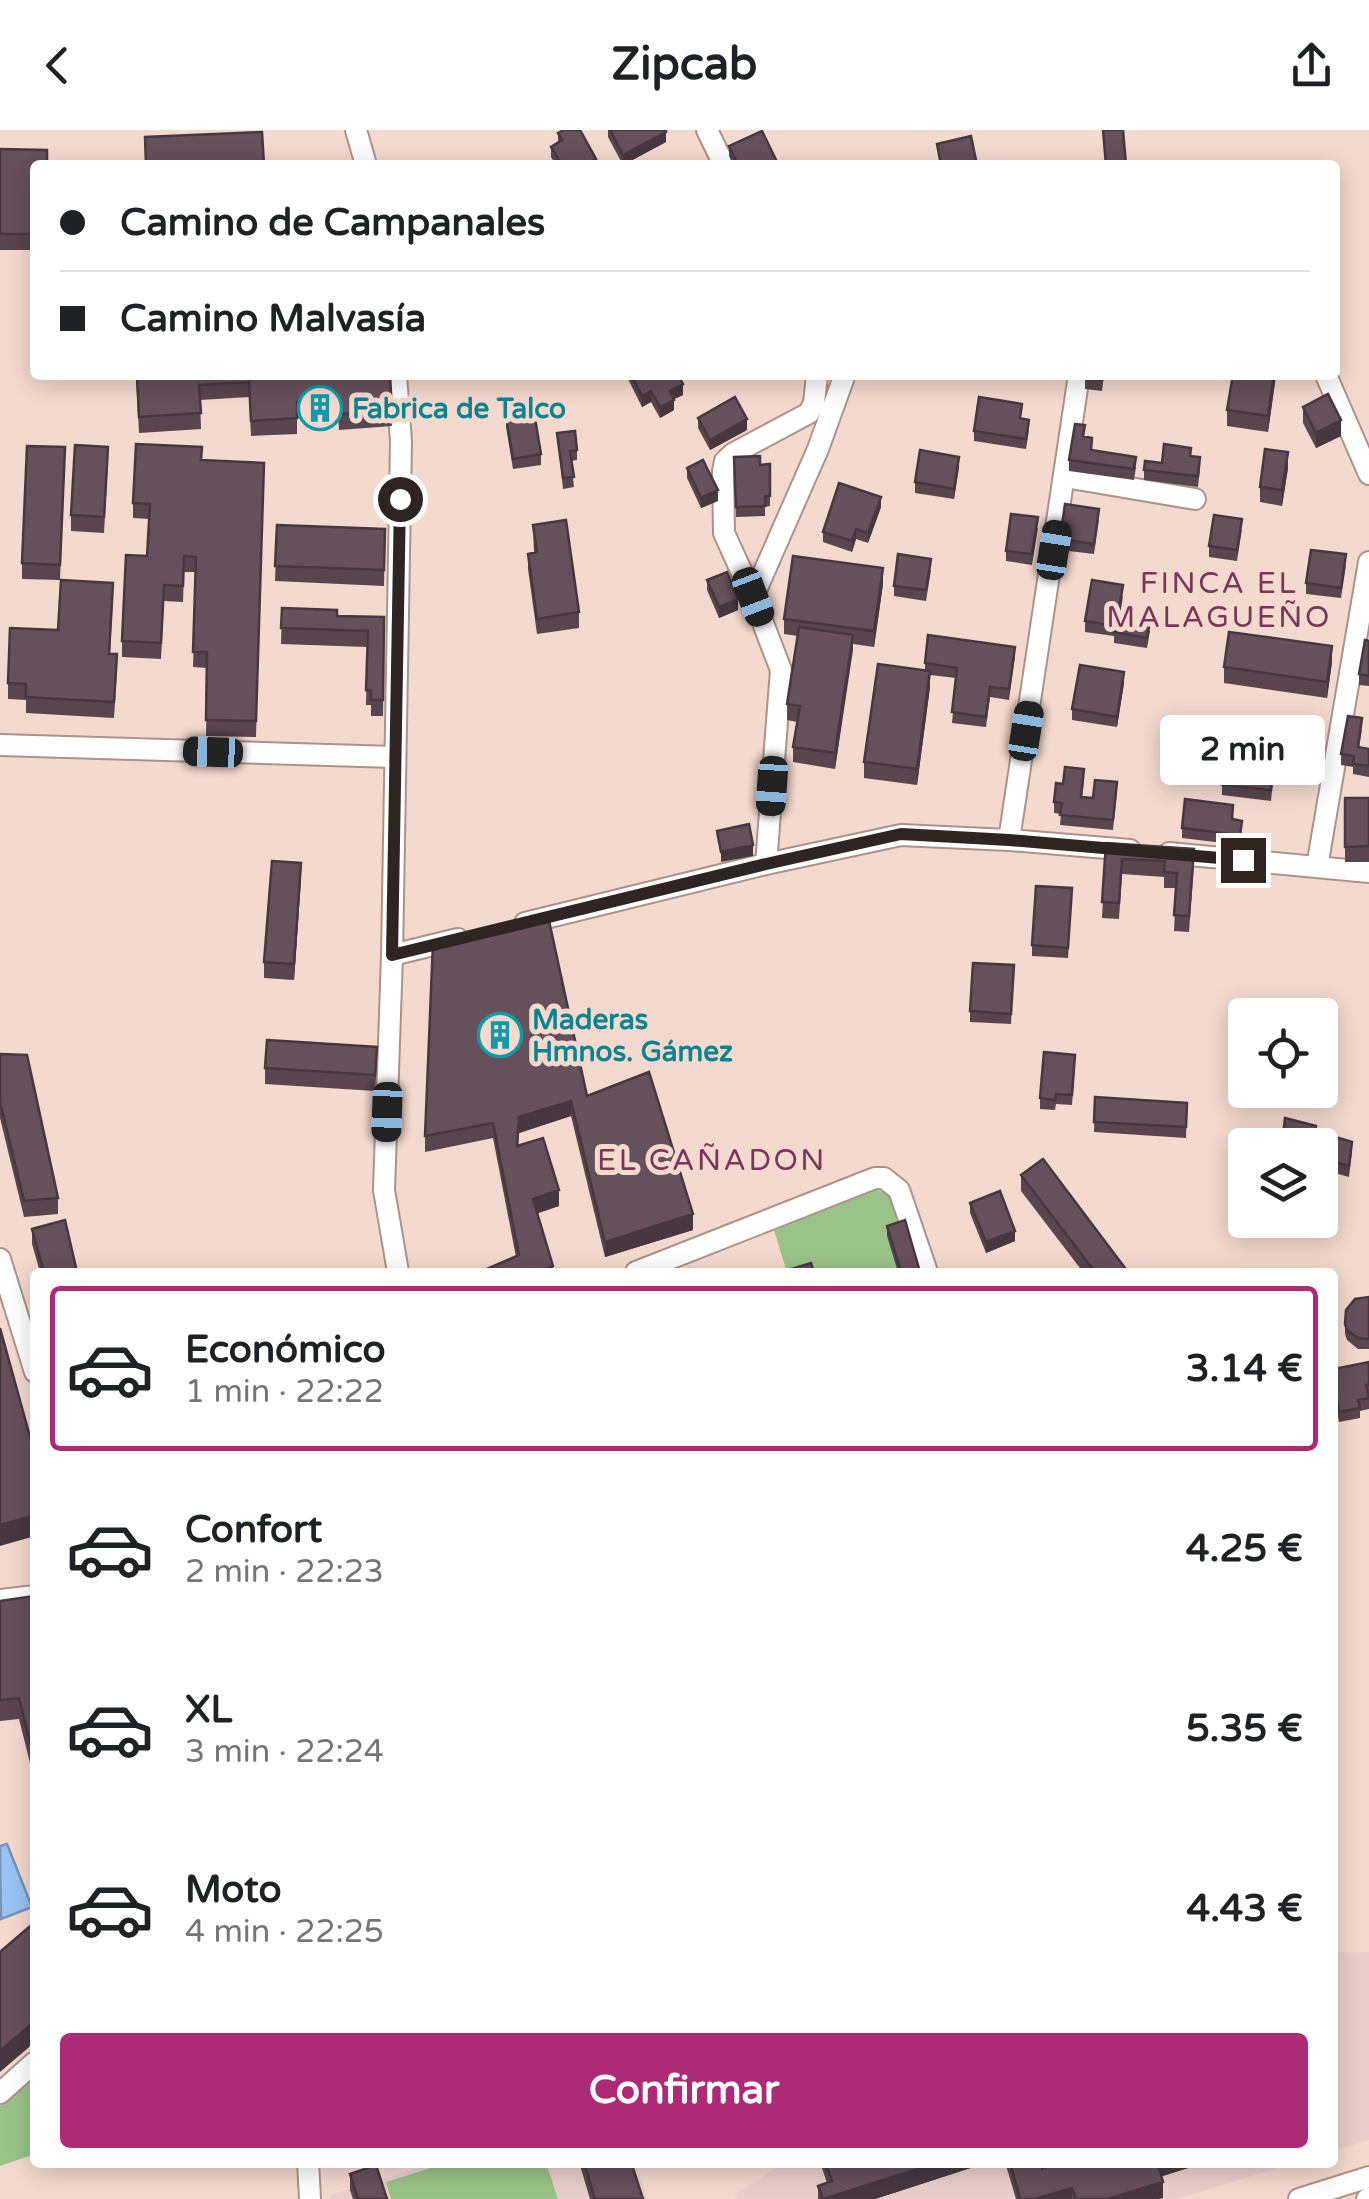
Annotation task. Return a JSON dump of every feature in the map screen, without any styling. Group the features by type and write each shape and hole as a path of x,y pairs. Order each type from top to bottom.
{"street":[{"path":"356,130 365,160"},
{"path":"707,130 722,160"},
{"path":"396,380 401,441 384,1190 397,1268"},
{"path":"766,864 781,670 724,533 724,471 726,461 734,453 809,413 817,380"},
{"path":"753,597 818,449 843,380"},
{"path":"1009,840 1077,380"},
{"path":"1328,380 1369,474"},
{"path":"1064,477 1195,499"},
{"path":"1317,868 1369,562"},
{"path":"0,744 394,757"},
{"path":"392,955 901,834 1369,872"},
{"path":"646,1268 874,1178 884,1178 900,1190 926,1268"},
{"path":"0,1258 30,1356"},
{"path":"0,1600 30,1597"},
{"path":"0,2093 30,2066"},
{"path":"308,2168 310,2199"},
{"path":"1299,2199 1369,2177"}],"shaded area":[{"path":"1369,1952 1369,2140 1338,2149 1338,1953"},
{"path":"418,2168 638,2168 647,2199 330,2199 330,2195"},
{"path":"777,2168 1278,2168 1176,2199 737,2199 735,2194"}],"green space":[{"path":"877,1190 892,1195 905,1231 899,1268 786,1268 774,1230"},
{"path":"30,2079 30,2156 0,2166 0,2106"},
{"path":"431,2168 548,2168 558,2199 391,2199 386,2182"}],"water":[{"path":"7,1844 30,1902 30,1908 1,1919 0,1846"}],"building":[{"path":"580,130 596,159 559,160 551,147 562,140 558,133"},
{"path":"610,130 666,130 666,132 623,155"},
{"path":"1103,130 1123,130 1126,160 1106,160"},
{"path":"762,131 776,160 736,160 729,146"},
{"path":"262,132 264,160 146,160 145,137"},
{"path":"971,136 976,160 940,160 937,144"},
{"path":"0,149 47,150 47,160 30,160 30,234 0,234"},
{"path":"137,380 390,380 392,411 339,414 338,399 297,402 297,418 251,421 249,382 199,385 201,413 139,417"},
{"path":"634,380 681,380 683,384 670,391 674,400 660,407 651,391 642,396"},
{"path":"1232,380 1273,380 1268,416 1227,410"},
{"path":"1328,394 1341,420 1316,433 1303,407"},
{"path":"735,397 747,419 710,440 698,418"},
{"path":"979,397 1022,404 1020,418 1029,420 1026,439 974,431"},
{"path":"534,412 541,454 513,459 506,416"},
{"path":"1075,424 1085,425 1083,436 1092,438 1091,450 1136,457 1134,469 1069,460"},
{"path":"575,431 577,450 570,451 574,477 563,478 557,433"},
{"path":"136,444 202,447 201,460 264,463 256,721 206,720 207,652 193,652 196,557 184,556 183,586 164,585 161,643 122,641 126,555 147,556 150,504 133,503"},
{"path":"1164,444 1191,448 1190,456 1200,457 1198,476 1144,470 1145,461 1162,463"},
{"path":"75,445 108,447 104,517 71,515"},
{"path":"27,446 65,447 60,565 22,563"},
{"path":"1265,449 1288,452 1282,490 1260,487"},
{"path":"920,450 959,457 954,489 915,482"},
{"path":"760,456 760,465 770,464 770,496 765,496 765,506 736,507 734,457"},
{"path":"703,460 718,490 701,498 687,468"},
{"path":"839,483 881,497 868,533 856,529 852,541 823,532"},
{"path":"1065,504 1099,509 1094,544 1060,539"},
{"path":"1011,514 1038,517 1032,554 1006,551"},
{"path":"1214,515 1242,519 1237,550 1209,546"},
{"path":"566,520 579,612 537,619 528,554 537,552 533,525"},
{"path":"277,525 385,529 384,570 275,566"},
{"path":"1311,550 1346,554 1341,588 1306,583"},
{"path":"898,554 931,559 926,590 894,586"},
{"path":"793,556 883,568 874,631 784,619"},
{"path":"727,572 738,599 719,607 707,580"},
{"path":"61,580 113,583 109,654 117,654 114,702 26,697 26,684 8,683 10,628 58,630"},
{"path":"1092,580 1123,585 1118,615 1150,621 1147,638 1114,632 1115,626 1085,621"},
{"path":"282,608 337,610 337,616 384,617 383,700 371,700 371,690 366,690 368,631 281,628"},
{"path":"799,627 853,635 835,753 793,747 800,706 787,704"},
{"path":"1229,632 1332,646 1327,682 1224,667"},
{"path":"928,635 1015,647 1009,689 990,687 986,717 952,712 957,668 925,663"},
{"path":"1365,640 1369,641 1369,676 1359,674"},
{"path":"878,664 930,671 917,769 864,762"},
{"path":"1080,665 1124,672 1117,717 1072,709"},
{"path":"1348,716 1362,718 1358,747 1369,749 1369,766 1353,764 1354,756 1341,754"},
{"path":"1220,749 1249,752 1248,758 1274,761 1271,790 1222,785"},
{"path":"1065,767 1084,769 1081,797 1093,798 1095,780 1117,782 1113,820 1060,815 1062,803 1054,802 1056,783 1063,784"},
{"path":"1345,798 1369,798 1369,846 1345,847"},
{"path":"1185,799 1233,805 1232,819 1242,821 1240,835 1182,828"},
{"path":"749,824 753,845 721,852 717,831"},
{"path":"1106,843 1194,849 1189,916 1174,915 1177,873 1164,872 1165,861 1122,859 1119,903 1102,902"},
{"path":"272,861 301,863 294,964 264,962"},
{"path":"1036,886 1072,888 1068,948 1032,945"},
{"path":"548,916 587,1096 649,1072 693,1214 605,1242 571,1101 519,1117 517,1146 543,1138 559,1190 533,1199 553,1266 489,1268 519,1255 493,1123 425,1136 433,942"},
{"path":"973,963 1014,965 1011,1014 970,1011"},
{"path":"267,1040 377,1047 375,1075 265,1068"},
{"path":"1044,1052 1075,1055 1072,1095 1056,1094 1055,1100 1040,1098"},
{"path":"0,1054 27,1055 58,1198 24,1201 0,1102"},
{"path":"1095,1097 1187,1103 1186,1127 1094,1122"},
{"path":"1285,1118 1316,1126 1316,1128 1284,1128"},
{"path":"1338,1138 1352,1142 1349,1166 1338,1163"},
{"path":"1043,1159 1125,1268 1092,1268 1021,1175"},
{"path":"1000,1191 1015,1231 986,1242 970,1203"},
{"path":"65,1220 76,1268 43,1268 32,1229"},
{"path":"905,1220 919,1268 900,1268 887,1226"},
{"path":"1369,1297 1369,1339 1358,1338 1347,1330 1346,1310 1355,1299"},
{"path":"0,1328 30,1437 30,1516 0,1525"},
{"path":"1369,1362 1369,1398 1358,1400 1360,1408 1339,1412 1338,1368"},
{"path":"30,1597 30,1742 19,1698 0,1700 0,1601"},
{"path":"30,1926 30,2025 0,2051 0,1952"},
{"path":"377,2168 387,2199 358,2199 350,2174"},
{"path":"586,2168 633,2168 643,2199 595,2199"},
{"path":"827,2168 921,2168 823,2199 818,2186 832,2181"},
{"path":"1012,2168 1159,2168 1163,2182 1107,2199 1076,2199 1072,2188 1035,2199 1020,2199"}],"place":[{"name":"Fabrica de Talco","path":"320,408"},
{"name":"Maderas Hmnos. Gámez","path":"500,1035"}],"district":[{"name":"FINCA EL MALAGUEÑO","path":"1219,600"},
{"name":"EL CAÑADON","path":"712,1160"}],"route":[{"path":"400,499 392,955 901,834 1243,860"}]}
